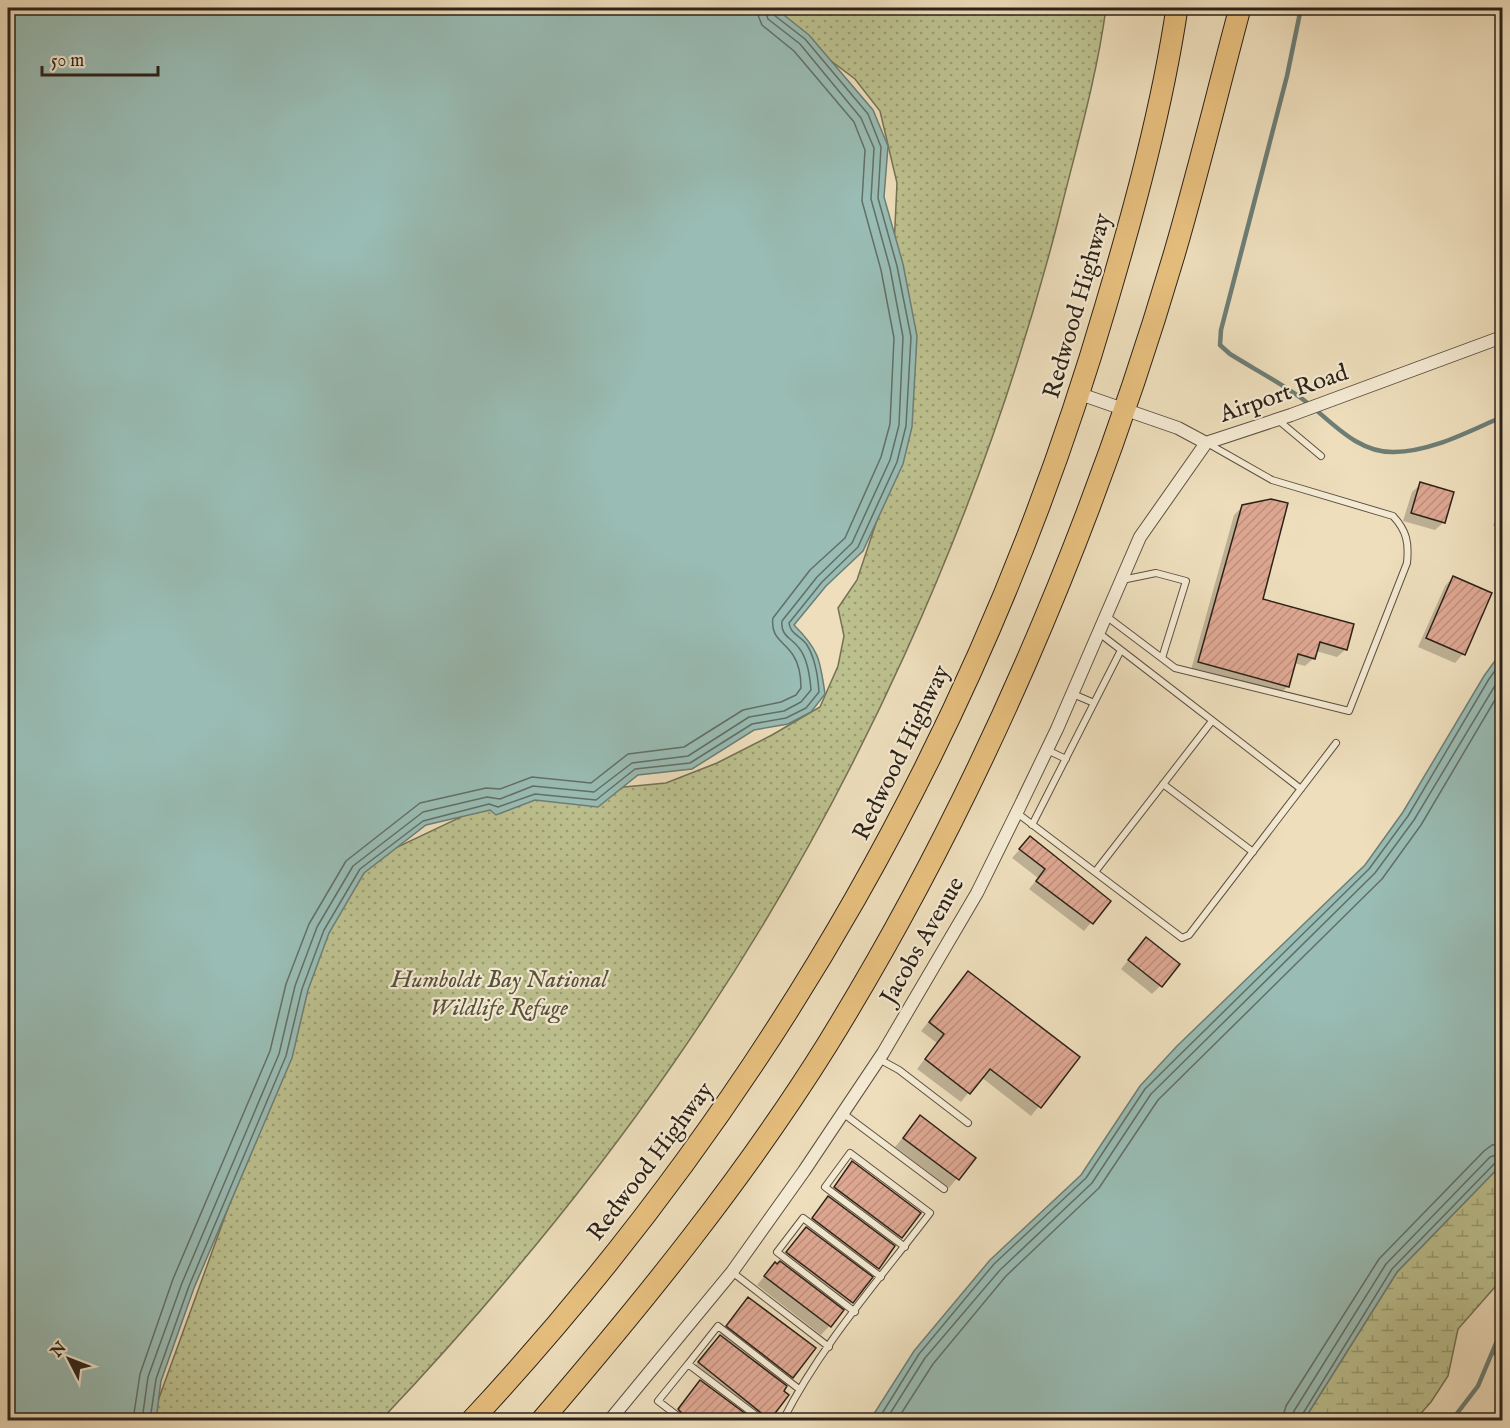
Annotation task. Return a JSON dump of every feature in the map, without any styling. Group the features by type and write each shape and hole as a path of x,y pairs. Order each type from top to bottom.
{"highway":[{"name":"Redwood Highway","path":"472,1420 578,1301 661,1194 757,1061 823,957 884,851 988,635 1030,536 1080,394 1132,215 1163,82 1177,8"},
{"path":"542,1420 619,1331 763,1141 826,1047 882,952 945,831 1022,671 1076,540 1124,409 1173,257 1239,8"}],"street":[{"name":"Airport Road","path":"1080,394 1178,428 1206,443 1292,415 1503,337"},
{"name":"Jacobs Avenue","path":"610,1420 732,1272 844,1114 879,1059 976,893 1016,813 1073,694 1140,537 1206,443"}],"lane":[{"path":"1278,419 1321,456"},
{"path":"1106,615 1175,668 1349,711 1407,563 1409,543 1402,526 1393,516 1272,480 1206,443"},
{"path":"1121,580 1156,573 1186,581 1162,658"},
{"path":"1099,633 1300,789"},
{"path":"1032,825 1121,650"},
{"path":"1073,694 1094,702"},
{"path":"1095,872 1212,721"},
{"path":"1016,813 1182,938 1189,935 1336,743"},
{"path":"1047,750 1066,759"},
{"path":"1163,784 1253,852"},
{"path":"879,1059 900,1070 968,1123"},
{"path":"844,1114 944,1190"},
{"path":"783,1420 799,1389 930,1213 850,1153 825,1187 904,1246"},
{"path":"855,1312 777,1252 803,1218 881,1277"},
{"path":"732,1272 829,1347"},
{"path":"683,1420 658,1401 718,1326 799,1389"},
{"path":"688,1364 762,1420"}],"green space":[{"name":"Humboldt Bay National Wildlife Refuge","path":"712,8 1106,8 1086,110 1029,325 992,437 951,547 904,655 853,762 797,866 737,967 640,1111 570,1203 497,1292 420,1378 381,1420 151,1420 351,869 518,790 624,787 666,783 717,763 820,707 838,666 844,636 838,608 857,580 882,505 897,183 880,111 855,79 811,46"},
{"path":"1502,1164 1502,1279 1458,1329 1448,1376 1431,1402 1415,1420 1304,1420 1397,1272"}],"water":[{"path":"8,8 775,8 809,35 873,110 888,146 884,197 903,264 917,336 912,427 903,464 863,551 826,586 794,625 809,641 822,672 825,694 811,712 788,724 754,730 692,769 638,775 598,807 535,800 496,815 490,810 426,825 364,873 329,933 308,990 292,1058 194,1288 161,1381 156,1420 8,1420"},
{"path":"1502,651 1502,1164 1397,1272 1304,1420 870,1420 914,1351 990,1260 1081,1175 1140,1086 1177,1046 1365,865 1403,812 1484,676"}],"building":[{"path":"1420,482 1454,492 1445,523 1411,513"},
{"path":"1271,499 1288,503 1263,599 1354,624 1347,650 1320,642 1315,659 1298,654 1289,687 1198,662 1242,505"},
{"path":"1453,576 1492,593 1465,655 1426,638"},
{"path":"1030,836 1111,901 1093,924 1036,881 1045,869 1019,849"},
{"path":"1146,937 1180,964 1162,987 1128,960"},
{"path":"968,971 1080,1057 1041,1108 990,1069 970,1094 925,1059 944,1034 929,1022"},
{"path":"920,1115 976,1158 959,1180 903,1138"},
{"path":"852,1161 921,1213 902,1238 834,1187"},
{"path":"828,1196 895,1246 879,1269 812,1218"},
{"path":"806,1227 873,1277 853,1303 786,1252"},
{"path":"780,1261 844,1310 831,1327 764,1276 775,1262 777,1264"},
{"path":"748,1297 816,1348 793,1378 726,1326"},
{"path":"720,1335 787,1386 784,1391 789,1395 770,1420 698,1362"},
{"path":"700,1380 754,1420 688,1420 678,1409"}],"waterway":[{"path":"1301,8 1287,76 1221,330 1220,345 1230,354 1301,398 1355,441 1380,451 1408,451 1436,445 1502,417"},
{"path":"1452,1420 1478,1386 1502,1329"},
{"path":"1493,1353 1502,1353"}]}
